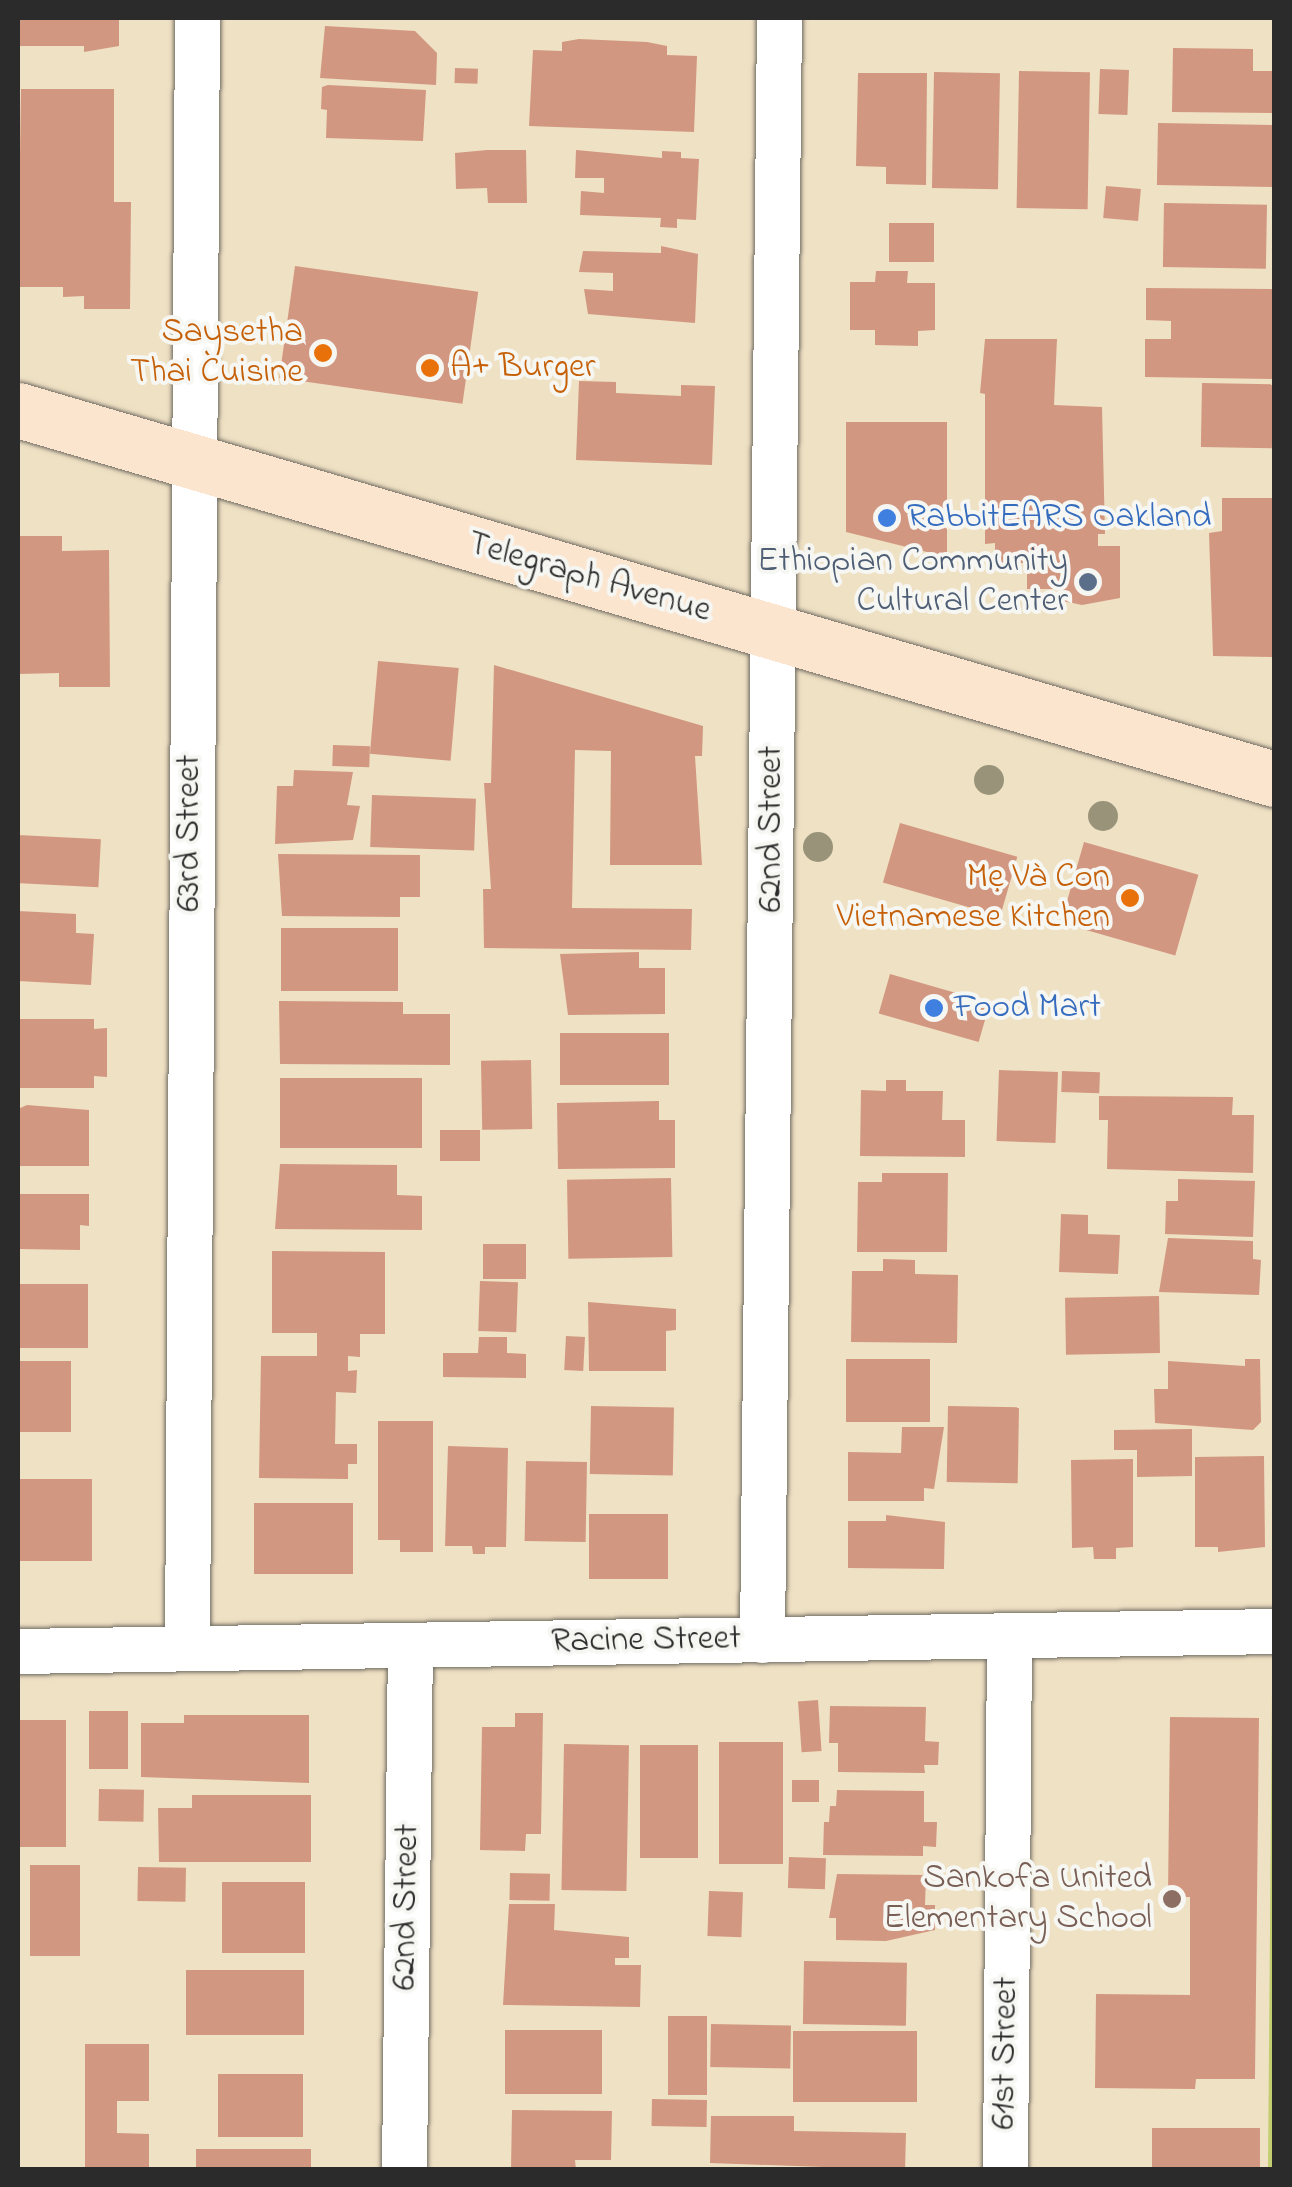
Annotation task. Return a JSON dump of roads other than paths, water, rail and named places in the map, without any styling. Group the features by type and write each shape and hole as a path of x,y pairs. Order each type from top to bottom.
{"main road":[{"name":"Telegraph Avenue","path":"18,410 1274,779"}],"street":[{"name":"63rd Street","path":"186,1648 197,18"},
{"name":"62nd Street","path":"762,1640 779,18"},
{"name":"Racine Street","path":"18,1651 1274,1631"},
{"name":"61st Street","path":"1004,2170 1009,1636"},
{"name":"62nd Street","path":"404,2170 410,1644"}],"place":[{"name":"Saysetha Thai Cuisine","path":"323,353"},
{"name":"A+ Burger","path":"430,368"},
{"name":"RabbitEARS Oakland","path":"887,518"},
{"name":"Ethiopian Community Cultural Center","path":"1088,582"},
{"name":"Mẹ Và Con Vietnamese Kitchen","path":"1130,898"},
{"name":"Food Mart","path":"934,1008"},
{"name":"Sankofa United Elementary School","path":"1172,1899"}]}
